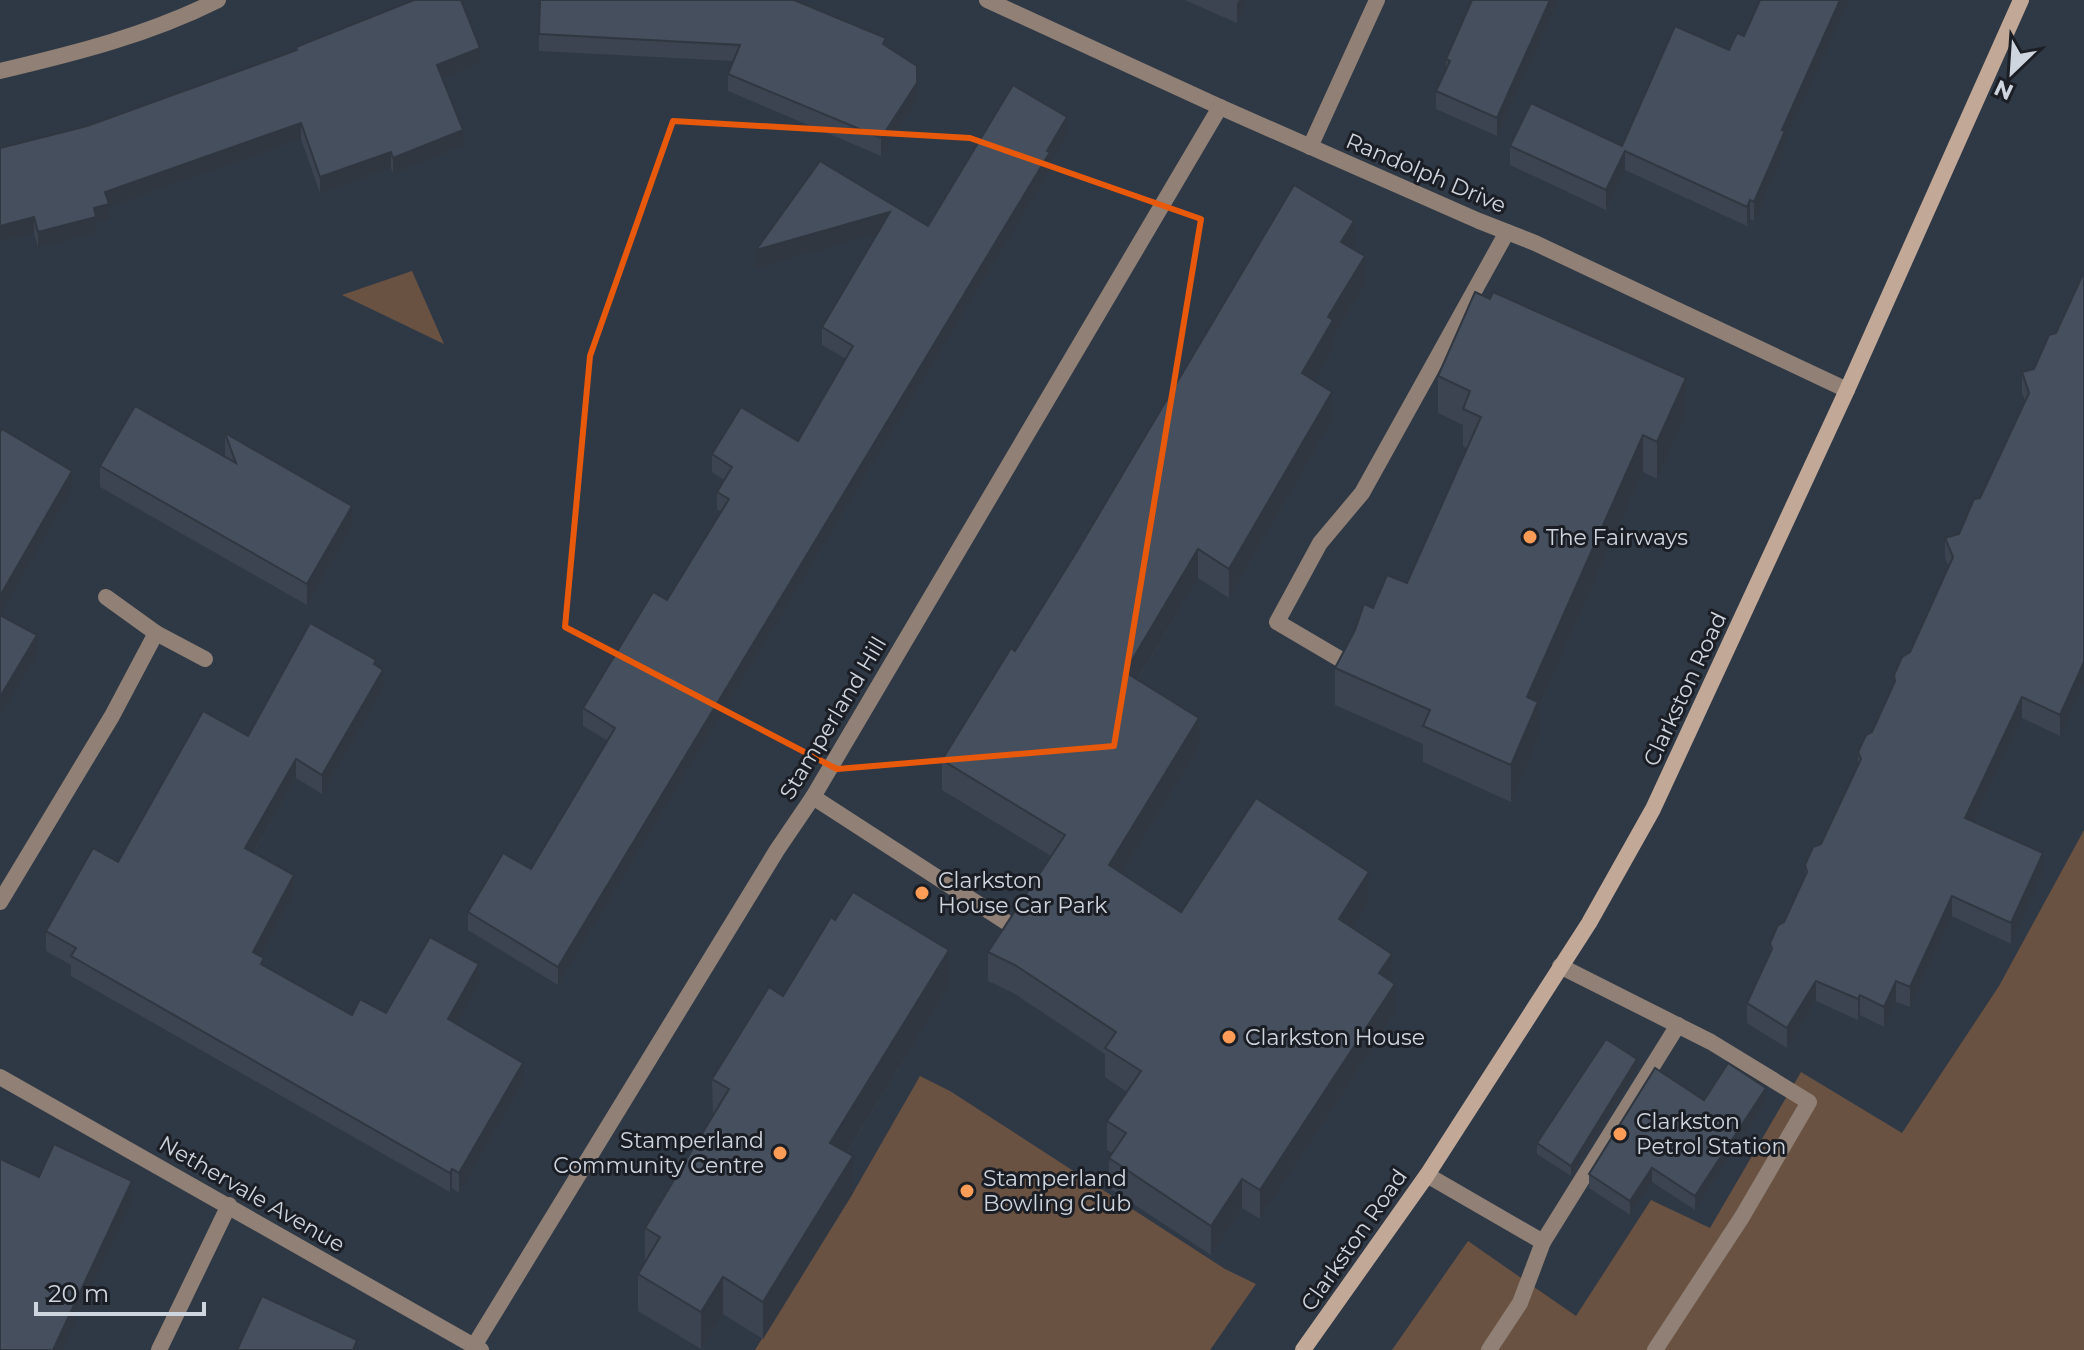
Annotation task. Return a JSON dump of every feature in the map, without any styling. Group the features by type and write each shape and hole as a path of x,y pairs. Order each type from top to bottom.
{"main road":[{"name":"Clarkston Road","path":"1303,1350 1427,1175 1589,923 1653,809 1847,390 2021,0"}],"street":[{"path":"0,71 96,48 175,22 218,0"},
{"name":"Randolph Drive","path":"987,0 1220,107 1507,232 1847,390"},
{"path":"1310,147 1377,0"},
{"name":"Stamperland Hill","path":"477,1348 777,850 813,797 1220,107"},
{"path":"1345,662 1277,622 1320,543 1362,493 1507,232"},
{"path":"106,597 156,633 205,659"},
{"path":"0,902 112,716 156,633"},
{"path":"813,797 1006,922"},
{"path":"1560,966 1678,1025 1809,1102 1742,1217 1655,1350"},
{"path":"1489,1350 1520,1303 1543,1242 1678,1025"},
{"name":"Nethervale Avenue","path":"0,1077 477,1348"},
{"path":"1427,1175 1543,1242"},
{"path":"159,1350 229,1205"}],"highlighted area":[{"path":"673,121 970,138 1201,219 1114,746 837,769 565,627 590,356"}],"shaded area":[{"path":"412,271 444,344 342,295"},
{"path":"2084,830 2084,1350 1392,1350 1468,1241 1576,1316 1651,1200 1710,1228 1801,1072 1902,1133 1999,986"},
{"name":"Stamperland Bowling Club","path":"920,1076 950,1091 1225,1269 1256,1284 1210,1350 755,1350 853,1193"}],"building":[{"path":"414,0 461,0 480,48 437,65 463,130 393,158 391,152 320,177 301,123 105,192 109,204 94,208 96,217 38,232 34,217 0,226 0,148 87,126 297,50 296,47"},
{"path":"540,0 794,0 886,38 883,44 917,66 917,83 881,138 728,74 740,45 539,34"},
{"path":"1472,0 1550,0 1497,118 1436,91 1450,61 1446,59"},
{"path":"1760,0 1840,0 1782,130 1785,131 1754,202 1750,200 1747,207 1625,151 1606,190 1510,146 1531,103 1622,146 1675,26 1729,50 1737,33 1744,36"},
{"path":"1013,85 1067,117 1047,151 1050,152 558,967 468,912 503,853 531,869 615,728 583,708 653,592 667,600 729,499 717,492 732,467 712,454 741,407 798,441 853,346 822,327 890,212 756,250 820,161 928,226"},
{"path":"1294,185 1354,221 1341,242 1365,256 1328,317 1333,320 1302,373 1332,392 1229,569 1198,549 1125,672 1199,718 1109,865 1181,912 1256,798 1369,872 1339,919 1392,954 1379,973 1395,984 1260,1190 1242,1179 1211,1226 1109,1158 1126,1133 1107,1121 1141,1071 1105,1048 1116,1032 1015,965 988,952 1065,835 942,760 1011,648 1015,651 1077,551"},
{"path":"2084,272 2084,662 2060,715 2022,697 1965,818 2043,853 2011,923 1952,896 1910,987 1896,981 1884,1007 1860,995 1858,999 1816,981 1787,1028 1747,1003 1772,949 1770,943 1778,925 1784,922 1807,872 1805,865 1813,847 1821,844 1861,759 1858,752 1866,735 1872,732 1895,681 1894,675 1902,657 1910,652 1953,557 1945,538 1959,534 1974,499 1980,498 2029,393 2022,372 2034,369 2049,335 2056,333"},
{"name":"The Fairways","path":"1475,292 1490,299 1493,292 1686,378 1657,442 1643,435 1527,697 1538,702 1511,765 1423,726 1430,710 1335,668 1355,630 1364,604 1373,608 1387,575 1407,583 1481,417 1463,409 1470,391 1438,376"},
{"path":"135,406 236,463 225,433 352,506 307,584 100,466"},
{"path":"2,429 72,471 0,596 0,432"},
{"path":"0,615 37,635 0,697"},
{"path":"310,623 376,660 374,664 383,670 322,775 296,759 245,848 294,875 253,952 264,958 261,964 352,1015 360,999 386,1013 430,937 479,964 448,1019 523,1063 459,1173 452,1169 450,1173 71,956 76,948 46,931 93,848 118,862 203,711 248,736"},
{"name":"Stamperland Community Centre","path":"853,892 949,950 830,1143 853,1156 763,1302 723,1277 701,1312 638,1274 660,1237 645,1228 729,1089 712,1079 769,987 783,996 831,917 835,920"},
{"path":"1606,1039 1637,1059 1571,1166 1537,1143"},
{"path":"1728,1063 1766,1088 1695,1196 1652,1168 1630,1201 1589,1174 1655,1068 1704,1100"},
{"path":"54,1144 132,1181 53,1350 0,1350 0,1159 39,1177"},
{"path":"262,1296 357,1340 353,1350 237,1350"}],"place":[{"name":"The Fairways","path":"1530,537"},
{"name":"Clarkston House Car Park","path":"922,893"},
{"name":"Clarkston House","path":"1229,1037"},
{"name":"Clarkston Petrol Station","path":"1620,1134"},
{"name":"Stamperland Community Centre","path":"780,1153"},
{"name":"Stamperland Bowling Club","path":"967,1191"}]}
